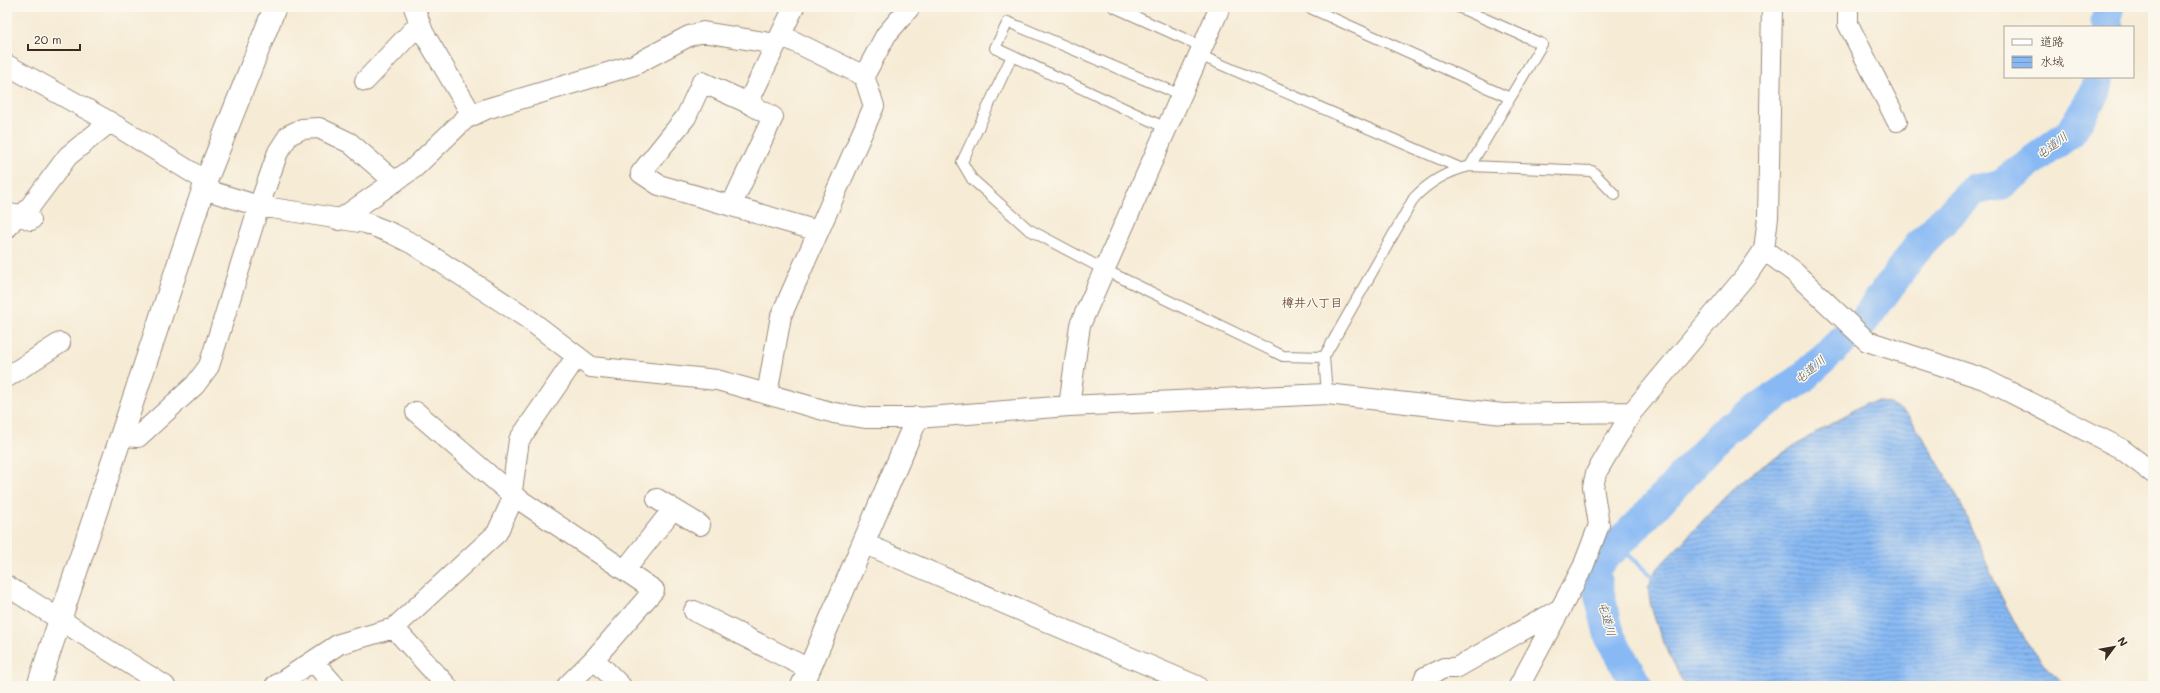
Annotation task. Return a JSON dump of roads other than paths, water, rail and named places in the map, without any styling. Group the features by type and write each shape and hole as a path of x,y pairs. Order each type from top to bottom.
{"street":[{"path":"38,686 204,185 276,7"},
{"path":"748,103 794,7"},
{"path":"767,394 781,316 874,106 864,76 886,35 910,7"},
{"path":"1069,406 1080,326 1103,269 1220,7"},
{"path":"1519,686 1582,567 1599,525 1592,487 1596,473 1632,412 1748,272 1764,250 1768,217 1772,7"},
{"path":"1848,7 1848,24 1897,121"},
{"path":"417,15 423,32 472,115"},
{"path":"364,81 417,15"},
{"path":"339,220 414,168 465,118 486,109 634,65 689,36 703,32 778,39 864,76"},
{"path":"7,65 110,122 204,185 259,206 339,220 366,223 413,244 528,318 591,368 717,380 847,415 867,418 917,418 1069,406 1327,394 1503,414 1632,412"},
{"path":"731,206 773,117 748,103 702,82 686,117 641,173 659,185 731,206 818,231"},
{"path":"22,222 68,156 110,122"},
{"path":"121,436 138,436 195,384 209,366 259,206 278,152 289,135 302,129 319,128 350,142 377,164 395,182"},
{"path":"1764,250 1794,272 1844,321 1867,341 1984,379 2120,448 2153,473"},
{"path":"7,378 60,343"},
{"path":"275,686 339,644 394,628 497,533 510,505 519,440 577,356"},
{"path":"416,412 511,494 654,590 594,659 567,686"},
{"path":"694,611 805,678 917,418"},
{"path":"625,570 665,504 700,525"},
{"path":"863,544 1197,686"},
{"path":"7,586 165,686"},
{"path":"1422,686 1425,677 1444,668 1456,668 1560,609"},
{"path":"394,628 447,686"},
{"path":"594,659 621,686"},
{"path":"313,661 335,686"}],"lane":[{"path":"1114,7 1201,51 1465,167"},
{"path":"1308,7 1510,98"},
{"path":"1458,7 1542,44 1510,98 1465,167"},
{"path":"1166,128 995,48 1008,22 1181,96"},
{"path":"1012,56 962,162 972,179 1028,228 1103,269 1283,356 1324,357"},
{"path":"1327,394 1324,357 1414,198 1422,188 1453,170 1465,167 1592,171 1616,195"}],"water":[{"path":"1866,403 1889,403 1907,414 1917,428 1955,491 2000,594 2021,634 2044,665 2067,686 1686,686 1667,650 1655,619 1649,591 1650,581 1655,572 1718,505 1755,471 1782,453"}],"waterway":[{"name":"屯道川","path":"2108,26 2106,20 2110,7"},
{"name":"屯道川","path":"1637,686 1610,637 1593,569 1645,517 1724,431 1800,380 1863,322 1920,244 1974,190 2000,185 2070,133 2096,91 2099,78"},
{"path":"1617,545 1653,577"}],"district":[{"name":"樽井八丁目","path":"1312,303"}]}
